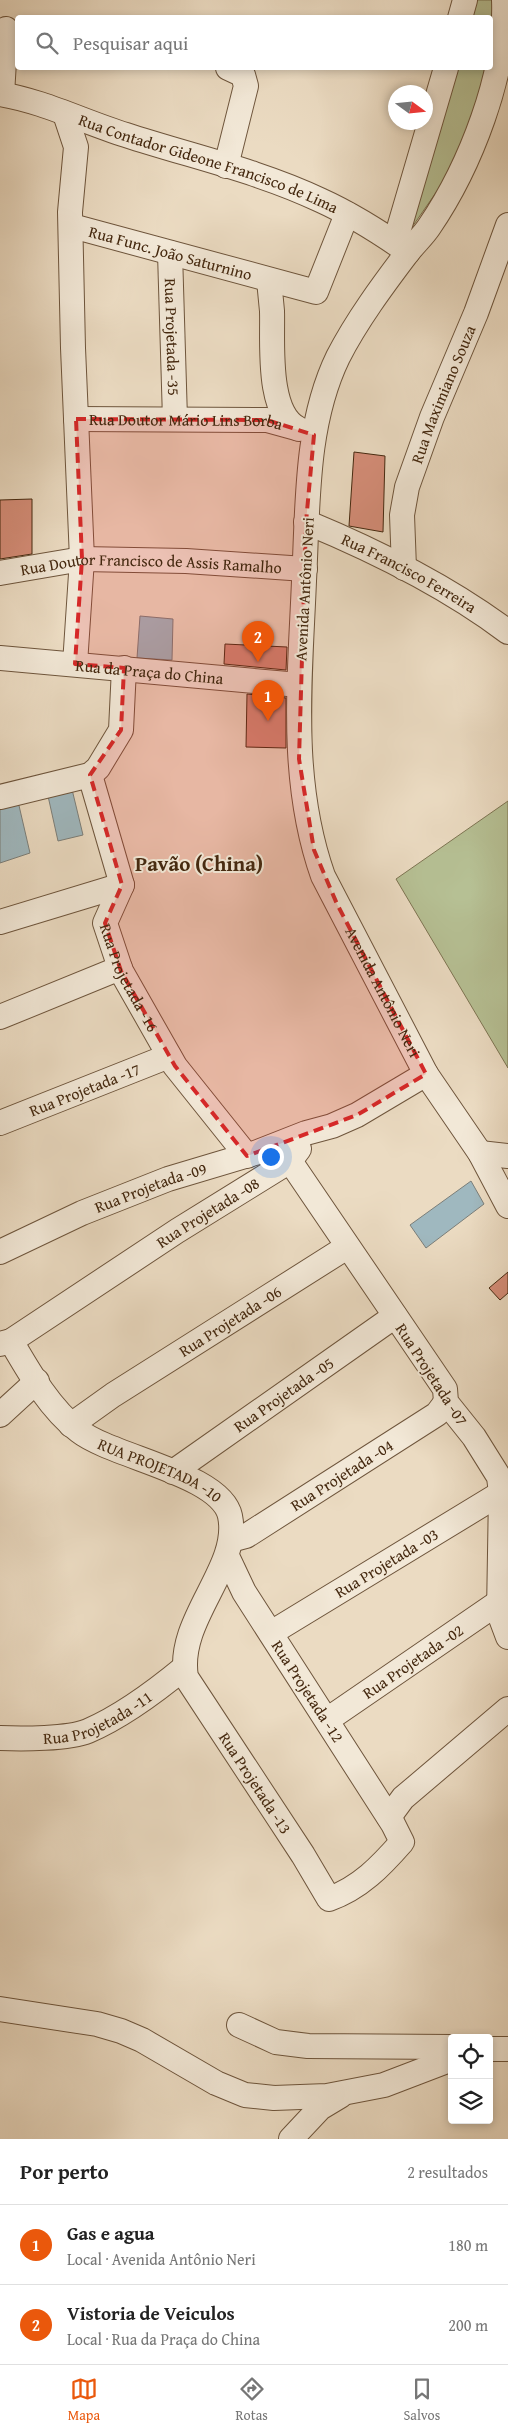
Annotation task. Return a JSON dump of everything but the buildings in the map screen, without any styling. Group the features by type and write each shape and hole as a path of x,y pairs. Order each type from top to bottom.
{"street":[{"path":"461,15 465,0"},
{"name":"Avenida Antônio Neri","path":"504,0 502,72 445,201 427,229 401,247 338,358 323,398 305,431 306,522 299,684 299,759 304,807 314,850 323,876 344,920 426,1074 480,1154 508,1206"},
{"path":"1,94 8,29"},
{"path":"226,166 246,86 243,75 232,70"},
{"path":"401,247 445,70"},
{"name":"Rua Contador Gideone Francisco de Lima","path":"1,94 17,96 92,124 288,186 347,214 401,247"},
{"path":"64,114 76,147 70,194 82,559 75,664"},
{"path":"76,147 92,124"},
{"name":"Rua Func. João Saturnino","path":"72,226 316,292 347,214"},
{"name":"Rua Maximiano Souza","path":"404,568 402,515 407,487 432,417 476,313 508,225"},
{"name":"Rua Projetada -35","path":"170,253 175,419"},
{"path":"270,280 272,358 276,392 287,421 305,431"},
{"name":"Rua Doutor Mário Lins Borba","path":"76,419 268,420 305,431"},
{"name":"Rua Francisco Ferreira","path":"306,522 344,537 404,568 484,614 508,632"},
{"name":"Rua Doutor Francisco de Assis Ramalho","path":"0,573 82,559 186,561 305,569"},
{"name":"Rua da Praça do China","path":"0,658 299,684"},
{"path":"0,797 90,775 98,768 120,730 124,668"},
{"path":"0,922 122,884 90,775"},
{"name":"Rua Projetada -16","path":"122,884 105,922 120,968 169,1056 247,1156"},
{"path":"0,1017 120,968"},
{"name":"Rua Projetada -17","path":"0,1123 169,1056"},
{"path":"306,1133 332,1126 357,1115 426,1074"},
{"name":"Rua Projetada -09","path":"0,1252 82,1213 168,1179 247,1156 288,1142 306,1133"},
{"name":"Rua Projetada -08","path":"5,1342 290,1161 301,1146 306,1133"},
{"path":"480,1154 508,1156"},
{"name":"Rua Projetada -07","path":"290,1161 445,1389 446,1402 474,1437 499,1477 501,1493 499,1613 508,1637"},
{"name":"Rua Projetada -06","path":"71,1424 113,1395 347,1247"},
{"name":"Rua Projetada -05","path":"173,1472 394,1316"},
{"path":"5,1342 71,1424"},
{"path":"0,1415 37,1381"},
{"name":"Rua Projetada -04","path":"229,1548 437,1414 446,1402"},
{"name":"RUA PROJETADA -10","path":"71,1424 93,1439 204,1486 223,1499 230,1515 229,1548"},
{"name":"Rua Projetada -03","path":"270,1633 501,1493"},
{"path":"185,1672 188,1644 195,1624 229,1548"},
{"name":"Rua Projetada -12","path":"229,1548 244,1592 391,1821 402,1842 378,1870 346,1893 329,1899 324,1888"},
{"name":"Rua Projetada -02","path":"327,1720 499,1602"},
{"name":"Rua Projetada -11","path":"0,1738 28,1740 87,1732 185,1672"},
{"name":"Rua Projetada -13","path":"185,1672 324,1888"},
{"path":"391,1821 402,1798 508,1709"},
{"path":"0,2009 97,2024 121,2031 142,2040 216,2083 245,2095 274,2098 327,2096 384,2085 448,2061"},
{"path":"239,2025 276,2042 308,2046 448,2047"},
{"path":"493,2049 508,2049"},
{"path":"291,2139 320,2108 344,2093"}],"highlighted area":[{"path":"76,419 267,420 314,435 306,522 299,759 314,850 337,904 426,1074 357,1115 247,1156 175,1066 121,971 105,923 122,885 90,775 121,730 124,668 75,664 82,559"}],"green space":[{"path":"473,0 494,0 493,15 470,15"},
{"path":"457,70 485,70 474,112 451,171 410,230"},
{"path":"508,801 508,1068 396,879"}],"water":[{"path":"140,616 173,619 172,660 137,658"},
{"path":"70,781 83,835 58,841 46,787"},
{"path":"17,797 30,853 0,863 0,800"},
{"path":"471,1181 484,1204 426,1248 410,1225"}],"place":[{"name":"Vistoria de Veiculos","path":"258,662"},
{"name":"Gas e agua","path":"268,721"}],"district":[{"name":"Pavão (China)","path":"199,864"}]}
